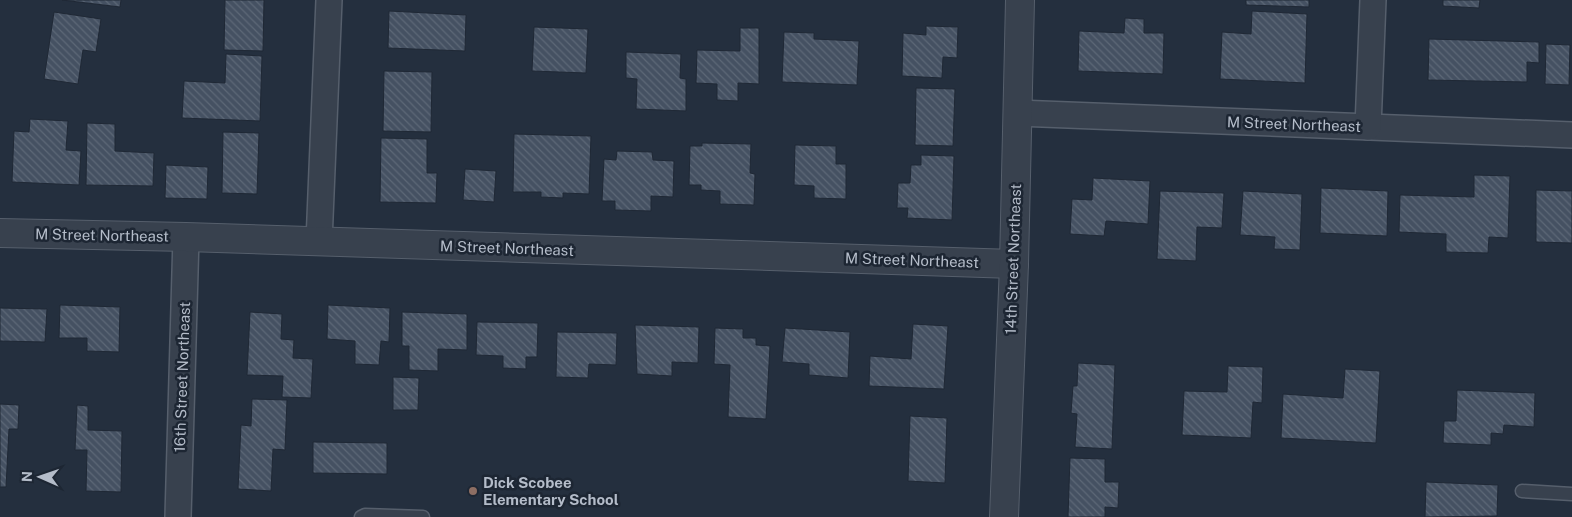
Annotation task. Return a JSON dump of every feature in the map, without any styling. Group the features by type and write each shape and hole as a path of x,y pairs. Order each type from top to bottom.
{"street":[{"path":"319,242 329,0"},
{"name":"14th Street Northeast","path":"1004,517 1014,264 1020,0"},
{"path":"1368,127 1373,0"},
{"name":"M Street Northeast","path":"1017,113 1572,135"},
{"name":"M Street Northeast","path":"0,233 186,237 1014,264"},
{"name":"16th Street Northeast","path":"178,517 186,237"}],"lane":[{"path":"1522,491 1572,494"},
{"path":"361,517 423,517"}],"building":[{"path":"62,0 121,0 120,7"},
{"path":"225,0 264,0 263,51 224,50"},
{"path":"1246,0 1309,0 1309,7 1246,5"},
{"path":"1443,0 1480,0 1479,8 1443,6"},
{"path":"389,11 466,15 465,51 388,48"},
{"path":"1252,11 1307,14 1305,83 1220,79 1222,32 1251,34"},
{"path":"54,12 101,19 96,52 83,50 78,84 44,79"},
{"path":"1125,18 1144,19 1144,33 1164,33 1163,74 1078,71 1079,31 1124,33"},
{"path":"926,26 958,27 957,58 943,57 942,78 902,76 903,33 926,35"},
{"path":"534,27 588,29 586,73 532,71"},
{"path":"740,28 759,28 759,84 738,83 738,101 717,100 717,84 696,83 697,50 740,51"},
{"path":"784,32 814,33 814,39 859,41 857,85 782,82"},
{"path":"1429,39 1539,42 1539,63 1527,62 1527,82 1428,80"},
{"path":"1546,44 1570,45 1569,85 1545,84"},
{"path":"626,52 681,54 680,78 686,79 686,111 636,109 637,79 626,78"},
{"path":"226,54 262,56 260,121 182,118 184,81 225,83"},
{"path":"384,71 432,72 431,132 383,131"},
{"path":"916,88 955,89 953,146 915,145"},
{"path":"30,119 68,121 66,150 81,151 79,185 12,182 14,131 29,132"},
{"path":"87,123 115,124 115,151 154,153 153,186 86,185"},
{"path":"223,132 259,133 257,194 222,193"},
{"path":"514,134 591,136 589,194 563,193 563,198 541,197 541,192 513,192"},
{"path":"381,138 427,139 427,173 437,173 436,203 380,202"},
{"path":"702,143 751,144 750,173 755,174 754,205 720,204 720,191 701,190 701,185 689,185 690,146 702,146"},
{"path":"795,145 836,146 836,164 846,164 846,199 814,198 814,186 794,185"},
{"path":"617,151 652,152 653,160 674,161 673,197 651,196 651,211 615,210 615,201 602,201 604,159 616,160"},
{"path":"921,155 954,156 952,220 907,218 908,208 897,208 898,183 910,183 911,165 921,165"},
{"path":"166,165 208,167 207,199 165,198"},
{"path":"465,169 496,171 494,202 463,200"},
{"path":"1474,175 1510,176 1508,238 1489,237 1488,253 1446,252 1446,234 1399,232 1400,195 1474,197"},
{"path":"1093,178 1150,181 1148,224 1106,221 1104,236 1070,234 1072,199 1092,200"},
{"path":"1321,188 1388,191 1387,236 1320,233"},
{"path":"1536,190 1572,191 1572,243 1536,242"},
{"path":"1160,191 1224,193 1222,228 1197,227 1196,261 1157,259"},
{"path":"1243,191 1302,194 1300,250 1274,249 1275,237 1240,235"},
{"path":"60,305 120,307 119,352 87,351 87,338 59,338"},
{"path":"328,305 390,308 389,342 381,341 379,365 355,364 355,341 327,339"},
{"path":"0,308 47,309 45,342 0,341"},
{"path":"250,312 282,314 281,339 294,340 293,358 313,359 311,398 282,397 283,376 247,375"},
{"path":"402,312 467,314 467,350 438,349 438,371 409,370 409,346 402,346"},
{"path":"477,322 538,323 537,357 526,357 526,369 503,368 503,356 476,355"},
{"path":"913,324 948,326 944,389 869,386 870,356 911,359"},
{"path":"635,325 699,327 698,363 672,362 672,376 637,374"},
{"path":"715,328 743,329 743,338 756,338 756,345 770,346 766,419 728,417 730,365 714,364"},
{"path":"785,328 850,332 848,378 809,375 809,364 782,362"},
{"path":"557,332 617,333 616,365 589,364 588,378 556,377"},
{"path":"1078,363 1115,365 1112,449 1075,447 1077,414 1071,413 1073,386 1077,386"},
{"path":"1228,366 1263,367 1262,403 1253,402 1251,438 1182,435 1184,391 1227,392"},
{"path":"1345,369 1380,371 1376,443 1281,438 1283,394 1343,398"},
{"path":"393,377 419,378 418,410 393,410"},
{"path":"1457,390 1535,393 1534,427 1504,425 1503,434 1491,433 1491,445 1443,443 1444,421 1456,421"},
{"path":"252,399 287,400 285,450 273,449 271,491 238,489 241,425 251,426"},
{"path":"0,404 19,405 18,429 9,429 6,487 0,487"},
{"path":"77,405 88,406 88,430 122,431 121,492 86,491 87,450 75,450"},
{"path":"910,416 947,418 945,483 908,481"},
{"path":"313,442 387,443 387,474 313,473"},
{"path":"1070,458 1105,459 1105,482 1119,482 1118,508 1105,507 1105,517 1068,517"},
{"path":"1426,482 1498,485 1497,516 1425,517"}],"place":[{"name":"Dick Scobee Elementary School","path":"473,491"}]}
